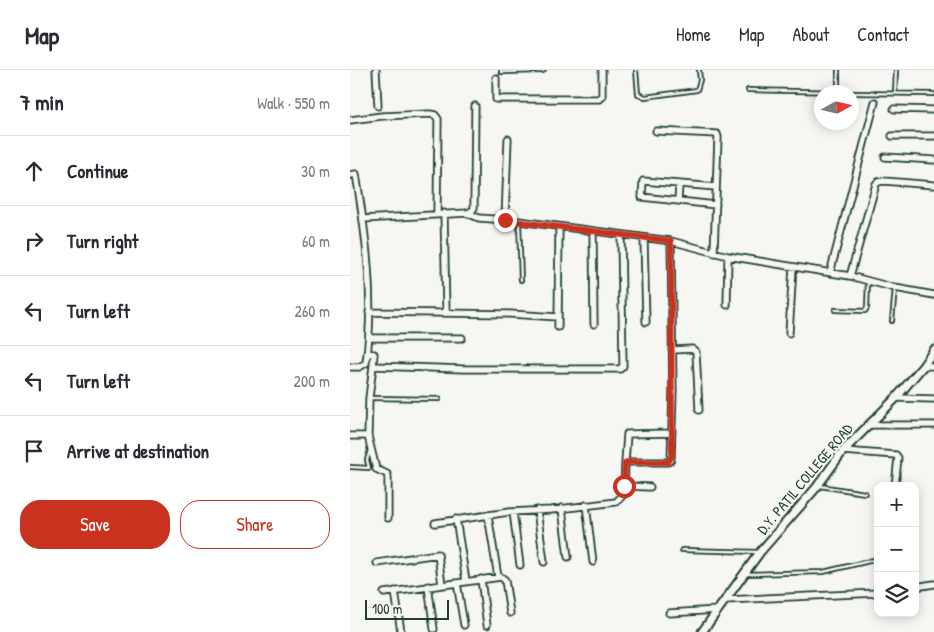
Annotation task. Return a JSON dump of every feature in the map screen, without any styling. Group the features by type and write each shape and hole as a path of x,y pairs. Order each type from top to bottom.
{"street":[{"path":"376,70 378,106"},
{"path":"496,78 496,99 599,99 602,96 602,70"},
{"path":"830,273 875,102"},
{"path":"363,219 467,213 472,211 474,208 475,106"},
{"path":"894,109 934,110"},
{"path":"350,120 382,116 435,115 438,119 446,312"},
{"path":"656,131 717,134 714,253"},
{"path":"892,136 934,136"},
{"path":"505,220 508,140"},
{"path":"886,157 934,160"},
{"path":"350,175 356,174 369,269 368,353 366,363 360,367 350,367"},
{"path":"716,188 643,181 642,197 716,205"},
{"path":"850,276 876,184 884,181 934,185"},
{"path":"678,201 679,184"},
{"path":"467,213 479,218 519,221 671,241 728,256 850,276 895,288 934,295"},
{"path":"558,327 559,227"},
{"path":"593,231 594,324"},
{"path":"373,366 464,369 620,369 623,366 621,235"},
{"path":"644,238 646,322"},
{"path":"625,463 630,461 668,462 672,456 671,241"},
{"path":"727,305 728,256"},
{"path":"790,333 793,267"},
{"path":"369,312 446,312 558,317"},
{"path":"369,338 462,338"},
{"path":"672,350 692,349 696,352 699,410"},
{"name":"D.Y. PATIL COLLEGE ROAD","path":"702,632 760,552 818,486 843,451 896,398 934,350"},
{"path":"368,353 374,354 369,398 368,436 376,469 387,474 388,477 388,518"},
{"path":"923,366 934,366"},
{"path":"896,398 934,399"},
{"path":"870,425 934,426"},
{"path":"435,523 513,512 616,502 624,494 627,434 672,433"},
{"path":"350,436 368,436"},
{"path":"843,451 896,455 898,458 895,482"},
{"path":"624,486 650,487"},
{"path":"586,505 593,562"},
{"path":"562,508 568,557"},
{"path":"537,510 544,562"},
{"path":"513,512 520,566"},
{"path":"488,515 498,577"},
{"path":"456,520 466,581"},
{"path":"377,564 438,554 442,585"},
{"path":"384,593 498,577 505,580 510,613"},
{"path":"481,579 487,625"},
{"path":"457,582 464,625"},
{"path":"919,586 934,584"},
{"path":"428,586 434,629"},
{"path":"395,591 401,632"},
{"path":"725,600 874,593"},
{"path":"669,613 718,610"}],"lane":[{"path":"501,70 501,72 544,70"},
{"path":"636,70 638,94 645,97 697,90 700,80 699,70"},
{"path":"838,70 838,85"},
{"path":"895,93 896,70"},
{"path":"748,90 814,91"},
{"path":"859,93 934,94"},
{"path":"519,221 521,280"},
{"path":"835,310 865,311 867,308 868,281"},
{"path":"892,321 895,288"},
{"path":"369,398 439,399"},
{"path":"350,467 369,468 368,460 371,448"},
{"path":"818,486 865,493"},
{"path":"682,550 760,552"},
{"path":"745,574 823,572 874,560"}],"route":[{"path":"505,220 671,241 672,456 668,462 630,461 625,463 624,486"}]}
